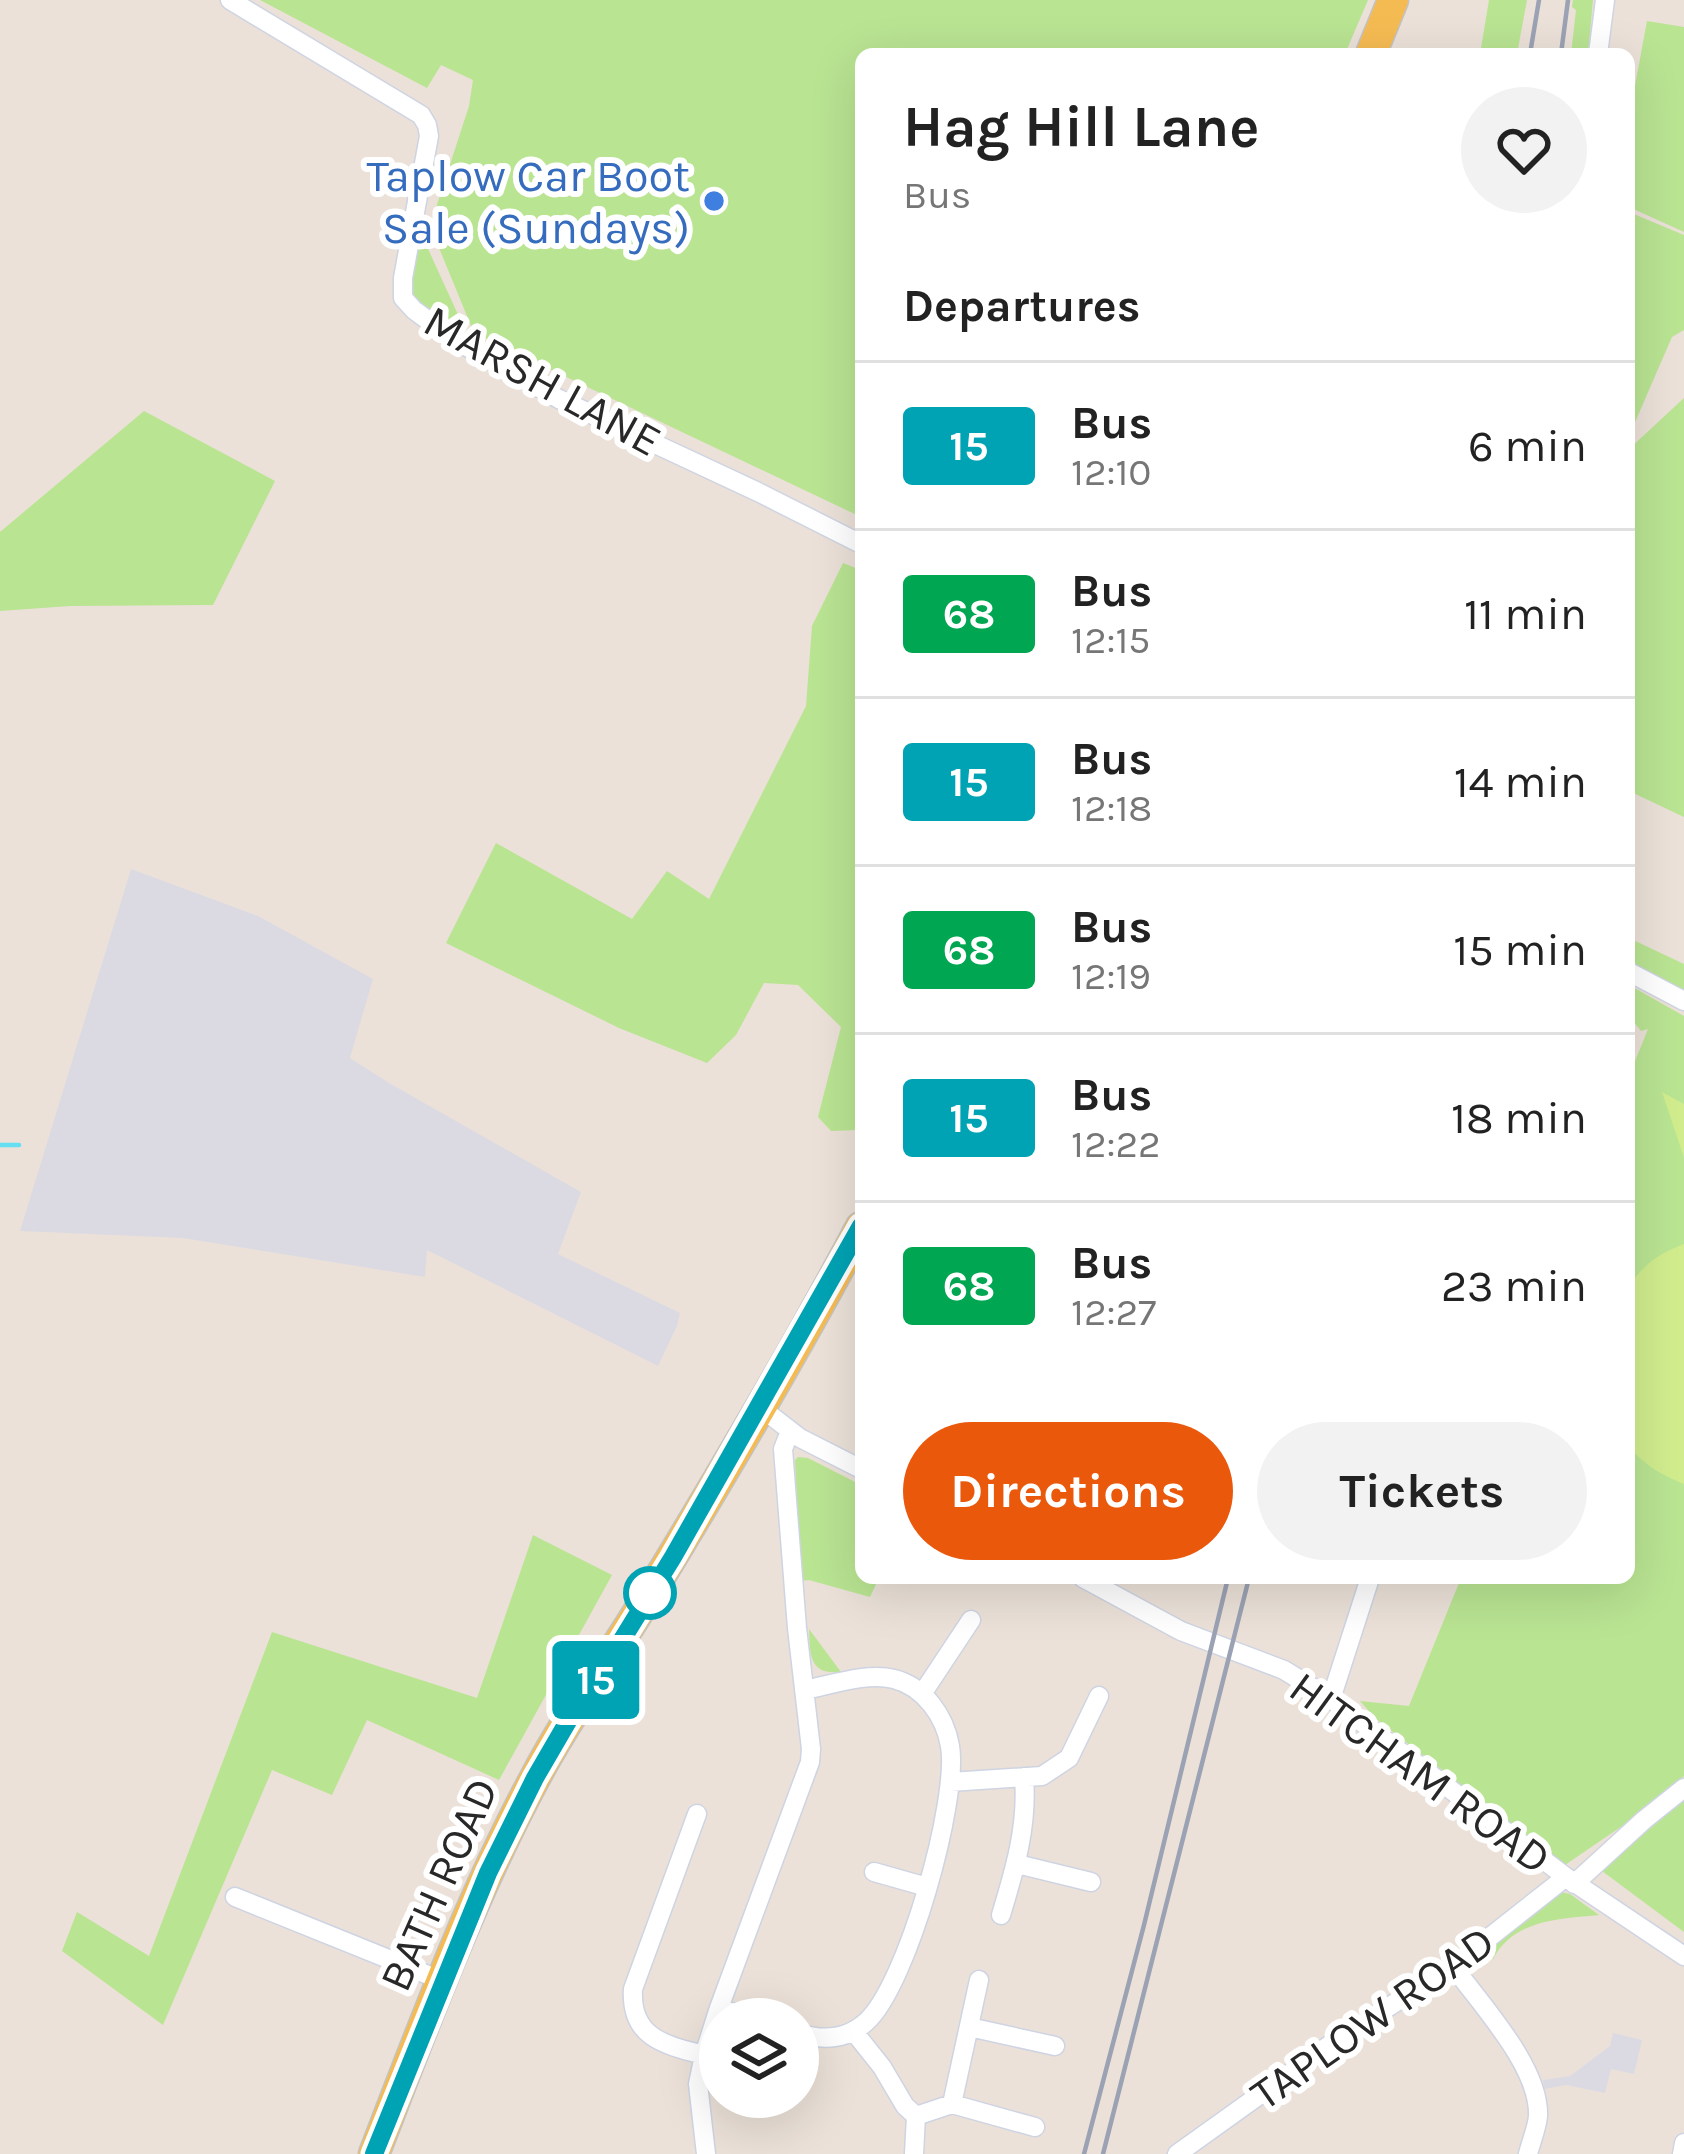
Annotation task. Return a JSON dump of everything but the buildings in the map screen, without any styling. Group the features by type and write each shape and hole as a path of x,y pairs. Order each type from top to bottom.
{"main road":[{"path":"1373,48 1393,0"},
{"name":"BATH ROAD","path":"374,2154 488,1873 535,1778 673,1557 855,1238"}],"street":[{"name":"MARSH LANE","path":"230,0 421,115 427,124 429,136 403,278 403,298 414,310 453,339 559,399 855,541"},
{"path":"1599,48 1605,0"},
{"path":"1635,975 1684,1001"},
{"path":"760,1407 790,1431 855,1466"},
{"path":"722,1998 810,1762 783,1449 790,1431"},
{"name":"HITCHAM ROAD","path":"1093,1584 1181,1631 1284,1670 1331,1699 1570,1881 1684,1956"},
{"path":"1331,1699 1368,1584"},
{"path":"922,1694 971,1620"},
{"path":"804,1690 865,1678 895,1679 922,1694 943,1718 951,1749 947,1810 927,1887 886,1995 872,2018 854,2032 819,2036"},
{"path":"950,1781 1042,1776 1069,1758 1099,1696"},
{"path":"1001,1915 1017,1864 1026,1806 1024,1778"},
{"name":"TAPLOW ROAD","path":"1177,2154 1335,2041 1453,1966 1570,1881 1684,1788"},
{"path":"698,1814 632,1998 646,2032 670,2046 699,2054"},
{"path":"1017,1864 1091,1882"},
{"path":"874,1872 927,1887"},
{"path":"235,1897 443,1982"},
{"path":"1453,1966 1519,2055 1534,2087 1538,2117 1528,2154"},
{"path":"952,2104 979,1980"},
{"path":"969,2027 1055,2045"},
{"path":"854,2032 916,2116"},
{"path":"916,2116 952,2104 1035,2127"},
{"path":"914,2154 916,2116"},
{"path":"702,2118 706,2154"},
{"path":"1682,2154 1684,2143"}],"shaded area":[{"path":"131,869 258,916 373,979 350,1058 581,1192 558,1254 680,1313 658,1366 427,1250 425,1277 183,1238 20,1231"},
{"path":"1613,2033 1642,2040 1634,2074 1611,2069 1605,2093 1566,2085 1544,2089 1543,2080 1570,2076 1610,2046"}],"green space":[{"path":"260,0 1368,0 1348,48 855,48 855,514 474,333 430,226 473,80 441,65 427,88"},
{"path":"1489,0 1527,0 1518,48 1481,48"},
{"path":"1573,0 1593,0 1589,48 1572,48 1576,10"},
{"path":"1647,21 1684,27 1684,232 1635,210 1635,86"},
{"path":"1635,215 1684,235 1684,330 1672,337 1635,422"},
{"path":"419,229 470,341 423,309 412,290 410,273"},
{"path":"1684,398 1684,817 1635,794 1635,443"},
{"path":"144,411 275,481 213,605 0,611 0,532"},
{"path":"843,563 855,568 855,1130 831,1131 818,1117 841,1027 798,985 764,983 736,1035 707,1063 619,1028 446,943 496,843 632,919 667,871 709,899 806,706 812,626"},
{"path":"1635,941 1684,964 1684,990 1635,964"},
{"path":"1635,988 1684,1016 1684,1776 1565,1865 1375,1718 1360,1701 1409,1706 1459,1584 1635,1584 1635,1061 1648,1029 1641,1031 1635,1024"},
{"path":"1662,1092 1684,1104 1684,1158"},
{"path":"1684,1244 1684,1484 1654,1469 1635,1452 1635,1278 1667,1251"},
{"path":"808,1458 855,1482 855,1584 876,1584 870,1597 801,1581 795,1460"},
{"path":"533,1535 612,1575 499,1780 367,1720 332,1795 272,1770 163,2025 62,1951 77,1912 149,1956 272,1632 477,1698"},
{"path":"809,1629 841,1672 817,1667"},
{"path":"1684,1797 1684,1932 1602,1871"},
{"path":"1560,1892 1599,1915 1525,1929 1493,1959 1486,1950"}],"waterway":[{"path":"0,1145 19,1145"}],"railway":[{"path":"1531,48 1539,0"},
{"path":"1562,48 1568,0"},
{"path":"1084,2154 1227,1584"},
{"path":"1103,2154 1247,1584"}],"bus line":[{"name":"15","path":"374,2154 488,1873 535,1778 673,1557 855,1237"}],"place":[{"name":"Taplow Car Boot Sale (Sundays)","path":"714,201"}]}
